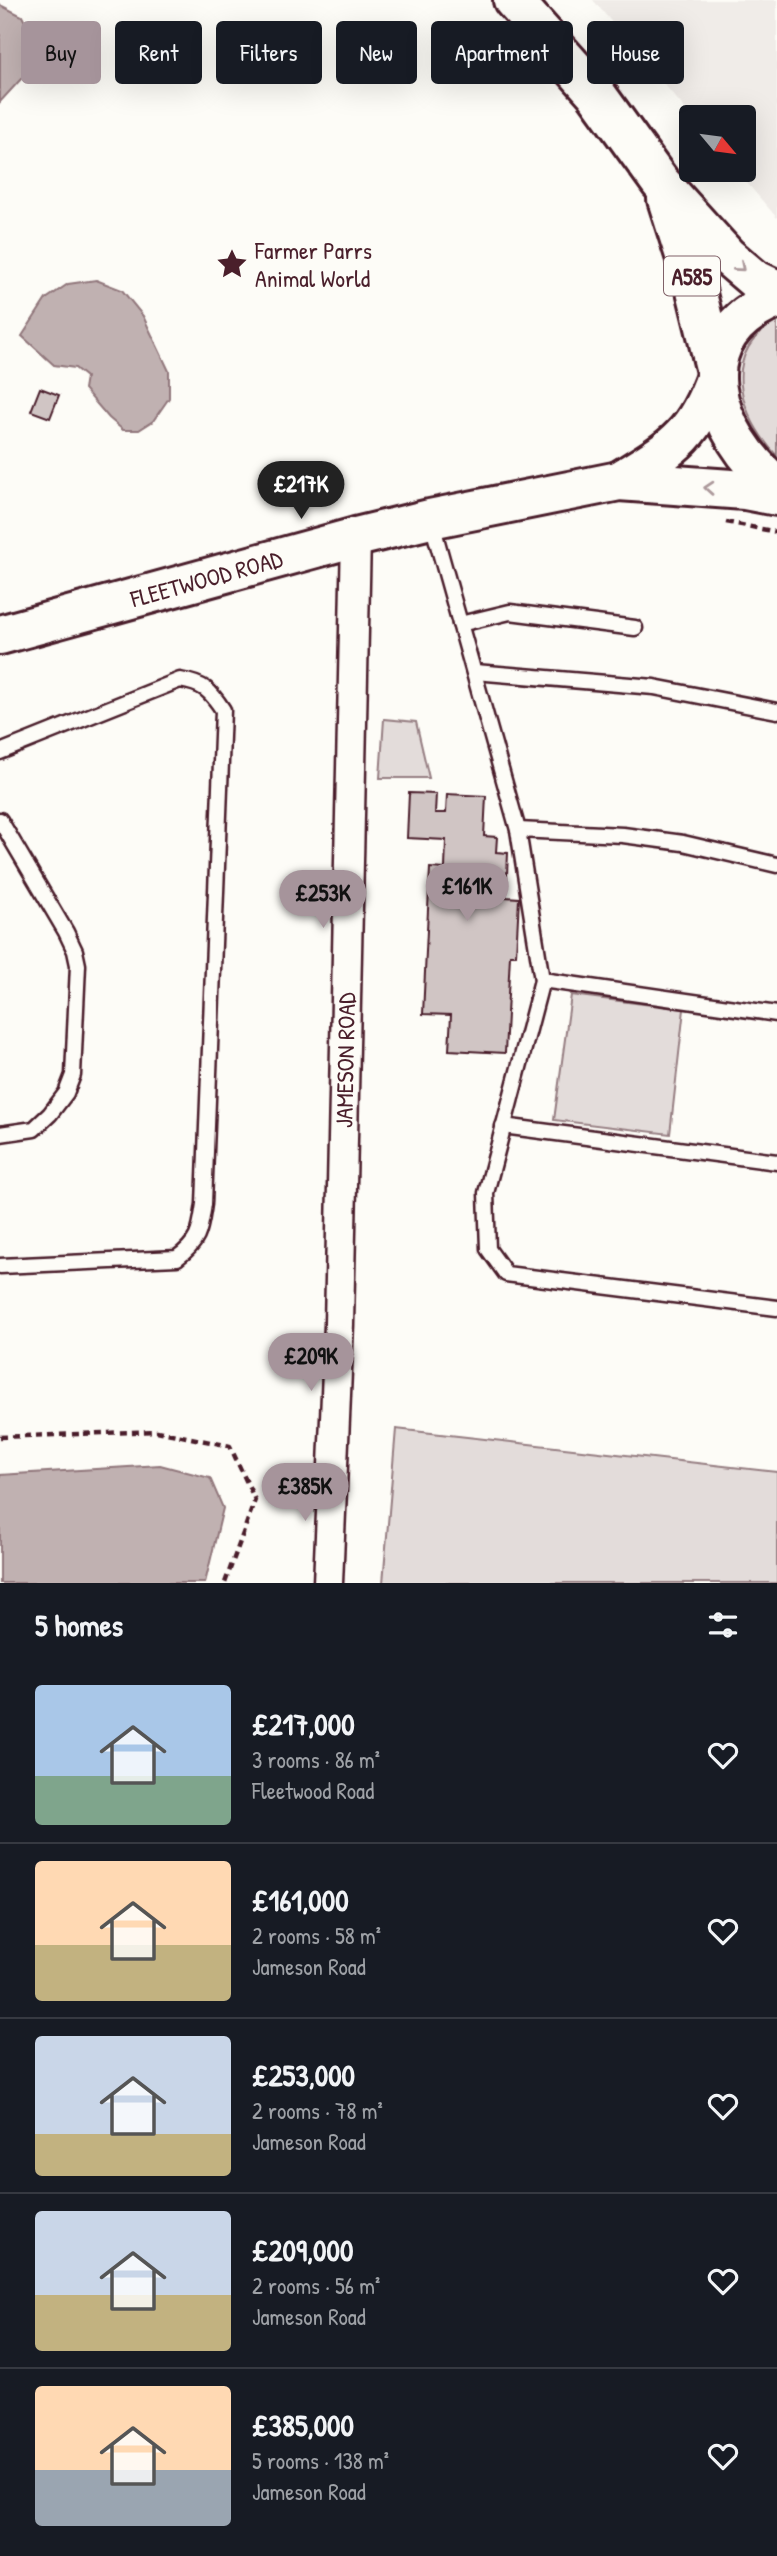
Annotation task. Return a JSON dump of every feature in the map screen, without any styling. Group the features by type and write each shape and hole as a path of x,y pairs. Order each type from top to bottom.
{"main road":[{"name":"A585","path":"513,0 594,92 660,182 738,267 754,279 777,290"},
{"name":"A585","path":"660,182 690,268 716,374 719,402 734,440 760,471 777,486"},
{"name":"A585","path":"716,374 722,347 729,334 754,310 777,299"},
{"name":"FLEETWOOD ROAD","path":"619,481 672,449 682,438 702,410 716,374"},
{"name":"FLEETWOOD ROAD","path":"0,635 356,537 430,519 619,481 745,490 777,496"}],"street":[{"name":"JAMESON ROAD","path":"328,1583 339,1324 356,537"}],"lane":[{"path":"430,519 519,830 542,980 486,1193 488,1249 506,1274 777,1308"},
{"path":"460,624 510,612 635,628"},
{"path":"475,672 654,687 777,711"},
{"path":"0,752 180,680 198,683 212,694 223,710 204,1204 199,1234 190,1249 177,1258 0,1266"},
{"path":"0,820 66,932 78,965 73,1075 65,1093 50,1114 34,1129 0,1135"},
{"path":"519,830 623,835 683,843 777,865"},
{"path":"542,980 777,1014"},
{"path":"503,1126 777,1162"}],"path":[{"path":"0,1437 157,1432 230,1446 255,1500 225,1583"}],"shaded area":[{"path":"593,0 777,0 777,218 746,182 756,182 756,105 682,105 664,84 684,84 684,21 611,21"},
{"path":"0,5 22,16 24,21 21,21 21,79 0,102"},
{"path":"96,280 122,290 143,316 169,371 169,398 153,421 139,430 123,430 84,389 86,377 75,368 54,365 22,336 46,299 68,284"},
{"path":"777,321 777,456 753,423 745,404 741,368 747,350 759,335"},
{"path":"384,719 416,722 429,778 380,778"},
{"path":"571,995 684,1009 670,1134 554,1120"},
{"path":"396,1429 777,1472 777,1583 383,1583"},
{"path":"160,1465 210,1478 223,1508 205,1583 0,1583 0,1475"}],"building":[{"path":"40,388 59,395 50,418 31,411"},
{"path":"409,793 436,794 435,813 446,813 447,794 486,796 484,836 497,837 496,852 508,853 506,897 519,898 516,955 510,955 505,1053 449,1050 451,1015 423,1014 430,868 445,869 446,840 407,838"}],"place":[{"name":"Farmer Parrs Animal World","path":"232,264"}]}
